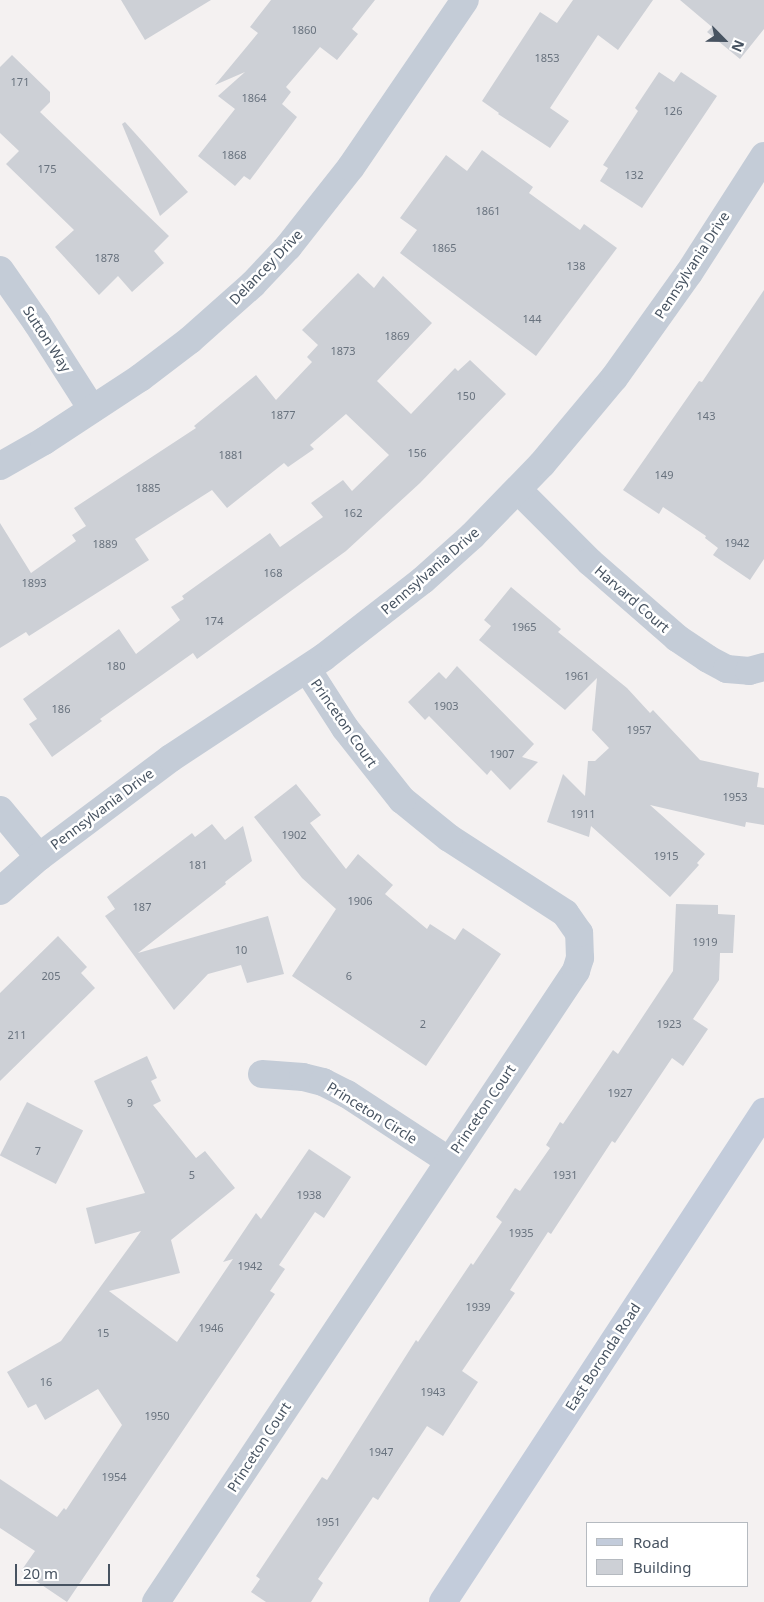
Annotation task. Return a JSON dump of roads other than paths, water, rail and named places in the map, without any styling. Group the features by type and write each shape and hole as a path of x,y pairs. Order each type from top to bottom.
{"main road":[{"name":"East Boronda Road","path":"443,1602 764,1112"}],"street":[{"name":"Delancey Drive","path":"0,466 44,441 140,378 190,340 253,284 288,247 351,167 465,0"},
{"name":"Pennsylvania Drive","path":"0,891 39,857 171,758 307,669 423,580 518,490 577,425 614,378 688,273 764,156"},
{"name":"Sutton Way","path":"0,270 38,323 92,409"},
{"name":"Harvard Court","path":"518,490 590,562 677,638 708,659 727,669 750,671 764,667"},
{"name":"Princeton Court","path":"156,1602 576,970 581,947 579,933 565,913 449,838 402,800 345,728 307,669"},
{"path":"0,810 39,857"},
{"name":"Princeton Circle","path":"262,1074 303,1077 323,1082 347,1094 448,1160"}]}
